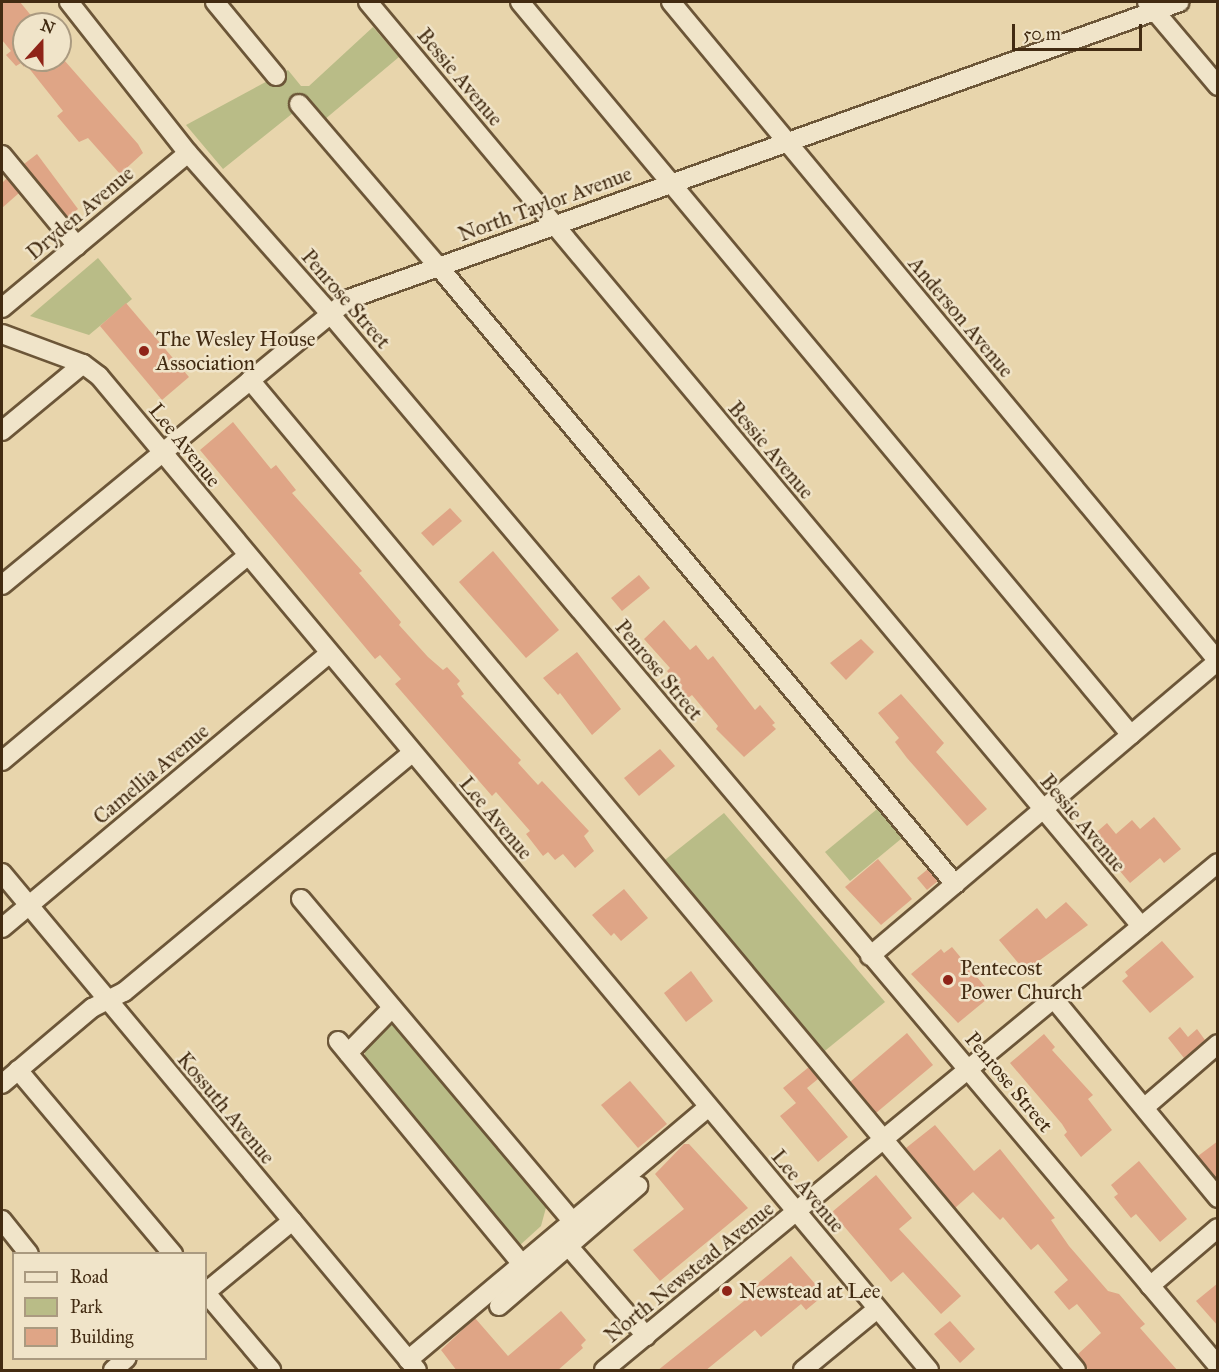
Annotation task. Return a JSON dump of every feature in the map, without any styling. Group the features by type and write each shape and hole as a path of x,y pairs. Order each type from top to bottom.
{"street":[{"name":"Penrose Street","path":"69,2 188,153 329,313 1218,1366"},
{"path":"215,2 276,76"},
{"name":"Bessie Avenue","path":"368,2 1141,927"},
{"path":"520,2 1131,735"},
{"name":"Anderson Avenue","path":"671,2 1218,661"},
{"name":"North Taylor Avenue","path":"2,585 329,313 349,299 786,142 1151,6 1180,2"},
{"path":"1151,6 1218,86"},
{"path":"299,104 438,266 955,884"},
{"name":"Dryden Avenue","path":"2,308 188,153"},
{"path":"2,155 77,246"},
{"name":"Lee Avenue","path":"2,334 83,364 99,376 929,1371"},
{"path":"2,431 83,364"},
{"path":"250,380 1076,1371"},
{"path":"2,761 247,556"},
{"name":"Camellia Avenue","path":"2,928 329,654"},
{"path":"870,956 1218,661"},
{"path":"2,1084 107,1000 124,992 412,753"},
{"name":"North Newstead Avenue","path":"604,1371 1218,863"},
{"name":"Kossuth Avenue","path":"2,873 413,1365"},
{"path":"301,899 573,1222"},
{"path":"1054,999 1218,1198"},
{"path":"392,1008 343,1047 522,1264"},
{"path":"1145,1107 1218,1044"},
{"path":"18,1070 170,1252"},
{"path":"413,1365 522,1264 708,1107"},
{"path":"499,1306 638,1186"},
{"path":"2,1220 27,1252"},
{"path":"207,1291 292,1221"},
{"path":"1150,1286 1218,1228"},
{"path":"569,1247 646,1336"},
{"path":"207,1293 271,1371"},
{"path":"803,1371 877,1309"}],"green space":[{"path":"373,27 399,57 324,120 301,93 290,101 298,109 223,169 186,125 288,70 301,86 309,86"},
{"path":"98,258 132,299 89,335 30,316"},
{"path":"882,805 907,834 850,881 825,852"},
{"path":"724,813 885,1002 821,1054 661,863"},
{"path":"393,1017 547,1204 541,1226 519,1246 365,1066 365,1039"}],"building":[{"path":"2,2 20,2 28,12 12,12 12,62 6,55 11,51 2,40"},
{"path":"72,69 138,144 143,153 120,174 88,138 79,142 57,116 63,111 32,72 72,72"},
{"path":"37,154 78,209 68,217 24,164"},
{"path":"7,178 19,193 2,208 2,183"},
{"name":"The Wesley House Association","path":"126,303 189,377 162,400 100,326"},
{"path":"233,422 271,469 276,465 296,490 292,493 362,571 359,573 401,622 399,625 428,657 443,670 447,667 460,681 457,684 464,694 461,696 521,760 518,763 538,785 542,781 589,831 584,836 594,851 575,868 563,854 555,860 548,852 543,856 526,834 530,831 496,792 492,796 395,684 401,679 380,655 375,659 200,450"},
{"path":"450,508 462,521 433,546 421,533"},
{"path":"493,551 559,630 526,658 459,582"},
{"path":"639,575 650,588 622,611 611,598"},
{"path":"664,620 690,650 696,645 708,660 713,656 755,710 760,705 775,723 772,725 776,729 744,757 716,729 718,726 692,695 688,698 667,671 670,668 644,639"},
{"path":"861,639 874,652 846,680 830,663"},
{"path":"577,652 621,709 592,735 560,693 558,695 543,678"},
{"path":"901,694 944,743 936,752 987,809 967,826 907,758 895,742 899,738 878,713"},
{"path":"660,749 675,766 639,796 624,778"},
{"path":"1154,817 1181,849 1164,863 1160,858 1130,883 1091,837 1107,823 1116,834 1132,820 1140,829"},
{"path":"878,859 912,899 881,925 845,887"},
{"path":"928,869 938,881 927,890 917,878"},
{"path":"624,889 648,918 621,941 614,933 611,936 592,915"},
{"path":"1066,902 1088,925 1025,971 999,940 1037,908 1046,919"},
{"path":"1162,941 1194,977 1150,1013 1122,981 1128,976 1125,972"},
{"name":"Pentecost Power Church","path":"952,947 992,995 958,1023 911,974 941,949 944,953"},
{"path":"691,971 713,1001 686,1022 664,993"},
{"path":"1180,1027 1188,1037 1197,1029 1205,1040 1184,1058 1168,1038"},
{"path":"907,1033 933,1065 876,1113 850,1082"},
{"path":"1044,1034 1055,1047 1052,1050 1093,1095 1088,1099 1112,1130 1081,1157 1064,1135 1067,1132 1062,1124 1010,1063"},
{"path":"809,1067 818,1079 807,1088 848,1137 818,1162 780,1116 796,1103 783,1088"},
{"path":"630,1081 667,1124 638,1148 601,1105"},
{"path":"935,1125 974,1171 1000,1149 1055,1218 1051,1220 1069,1246 1108,1291 1119,1294 1145,1324 1140,1328 1178,1371 1089,1371 1078,1354 1101,1333 1077,1304 1069,1310 1054,1292 1068,1280 1038,1244 1031,1250 1003,1217 1000,1220 973,1192 955,1208 906,1148"},
{"path":"1218,1141 1218,1177 1216,1178 1198,1156"},
{"path":"684,1144 689,1144 748,1208 660,1281 633,1250 684,1209 655,1174"},
{"path":"1139,1161 1187,1219 1160,1242 1136,1214 1131,1218 1114,1197 1118,1194 1111,1185"},
{"path":"876,1175 912,1218 899,1229 961,1296 941,1314 903,1272 891,1282 832,1212"},
{"path":"791,1256 816,1285 810,1290 818,1300 806,1310 801,1304 761,1337 755,1330 705,1371 657,1371 744,1301 742,1297"},
{"path":"1218,1283 1218,1326 1196,1301"},
{"path":"561,1311 586,1340 581,1345 583,1348 557,1371 457,1371 441,1350 475,1318 508,1356"},
{"path":"950,1321 975,1349 960,1363 934,1334"}],"place":[{"name":"The Wesley House Association","path":"144,351"},
{"name":"Pentecost Power Church","path":"948,980"},
{"name":"Newstead at Lee","path":"727,1291"}]}
